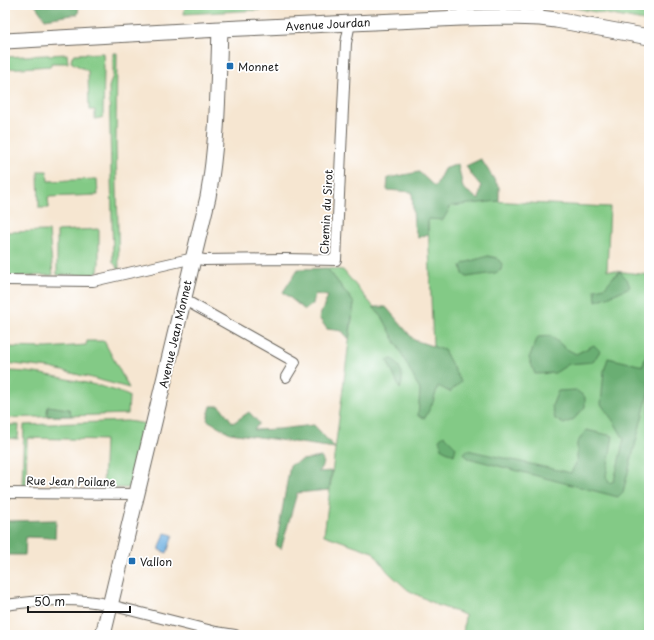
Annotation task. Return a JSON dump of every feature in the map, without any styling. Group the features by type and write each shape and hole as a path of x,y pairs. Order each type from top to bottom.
{"main road":[{"name":"Avenue Jourdan","path":"5,41 350,23 463,12 504,17 539,11 556,20 649,37"},
{"name":"Avenue Jean Monnet","path":"103,635 208,197 214,162 219,91 220,29"}],"street":[{"name":"Chemin du Sirot","path":"194,258 204,260 336,260 346,43 350,23"},
{"path":"5,280 93,281 194,258"},
{"path":"183,299 295,362 286,377"},
{"name":"Rue Jean Poilane","path":"5,493 137,494"},
{"path":"5,605 28,602 76,600 98,602 216,632 235,635"}],"green space":[{"path":"35,5 79,5 78,14 45,19"},
{"path":"185,5 262,5 261,10 184,14"},
{"path":"564,5 610,5 649,14 649,22 575,8"},
{"path":"103,53 103,117 95,119 95,110 89,110 88,71 71,62 72,56 75,54"},
{"path":"113,53 117,53 116,145 119,270 113,262 109,87 113,75"},
{"path":"67,54 68,63 51,63 51,66 5,69 5,57"},
{"path":"481,159 499,187 499,201 451,206 443,220 428,219 428,234 418,238 414,226 412,192 387,190 388,178 419,172 435,187 444,169 458,164 463,188 479,200 481,186 466,166"},
{"path":"38,171 47,171 48,181 97,179 98,195 48,197 49,208 39,208"},
{"path":"427,198 610,207 607,270 649,275 649,635 463,635 465,615 437,605 408,590 388,572 373,552 324,535 354,303 327,268 343,270 406,346 433,347"},
{"path":"99,229 98,271 94,275 57,275 57,231"},
{"path":"49,231 53,275 5,277 5,232"},
{"path":"488,256 497,258 502,264 501,270 495,273 467,277 463,274 461,266 464,263"},
{"path":"327,268 354,303 349,339 342,331 327,329 319,318 328,296 315,294 313,304 305,310 283,292 298,269"},
{"path":"620,272 627,279 630,287 596,301 595,289 605,287 614,276"},
{"path":"373,307 386,307 414,340 444,350 461,382 450,392 438,386 433,402 425,418 418,416 420,390 383,318"},
{"path":"551,336 565,348 576,354 594,345 600,351 593,362 569,364 555,373 535,374 529,358 538,337"},
{"path":"87,341 104,341 129,388 50,368 5,363 5,347 47,348 86,345"},
{"path":"649,343 649,391 623,492 618,497 468,458 464,453 467,450 571,473 577,461 577,443 586,430 613,436 606,476 609,483 614,481 624,439 601,404 604,371 608,358 643,366"},
{"path":"393,359 402,376 400,389 387,360"},
{"path":"5,371 47,375 115,391 129,396 128,414 5,418"},
{"path":"576,390 585,397 585,407 574,419 564,424 555,419 552,406 558,391"},
{"path":"48,406 69,409 72,416 48,416"},
{"path":"211,406 220,406 233,423 249,412 259,423 254,430 314,425 335,448 230,433 207,420"},
{"path":"127,421 147,424 128,488 103,488 105,440 27,438 26,487 22,487 24,425"},
{"path":"5,425 19,425 18,439 5,438"},
{"path":"444,435 456,447 454,455 442,449 439,439"},
{"path":"321,457 324,463 318,472 332,471 329,490 297,493 281,549 276,546 290,465 302,460"},
{"path":"56,520 55,538 26,537 25,555 5,555 5,521"}],"water":[{"path":"165,533 173,535 167,553 159,550"}],"place":[{"name":"Monnet","path":"230,66"},
{"name":"Vallon","path":"132,561"}]}
